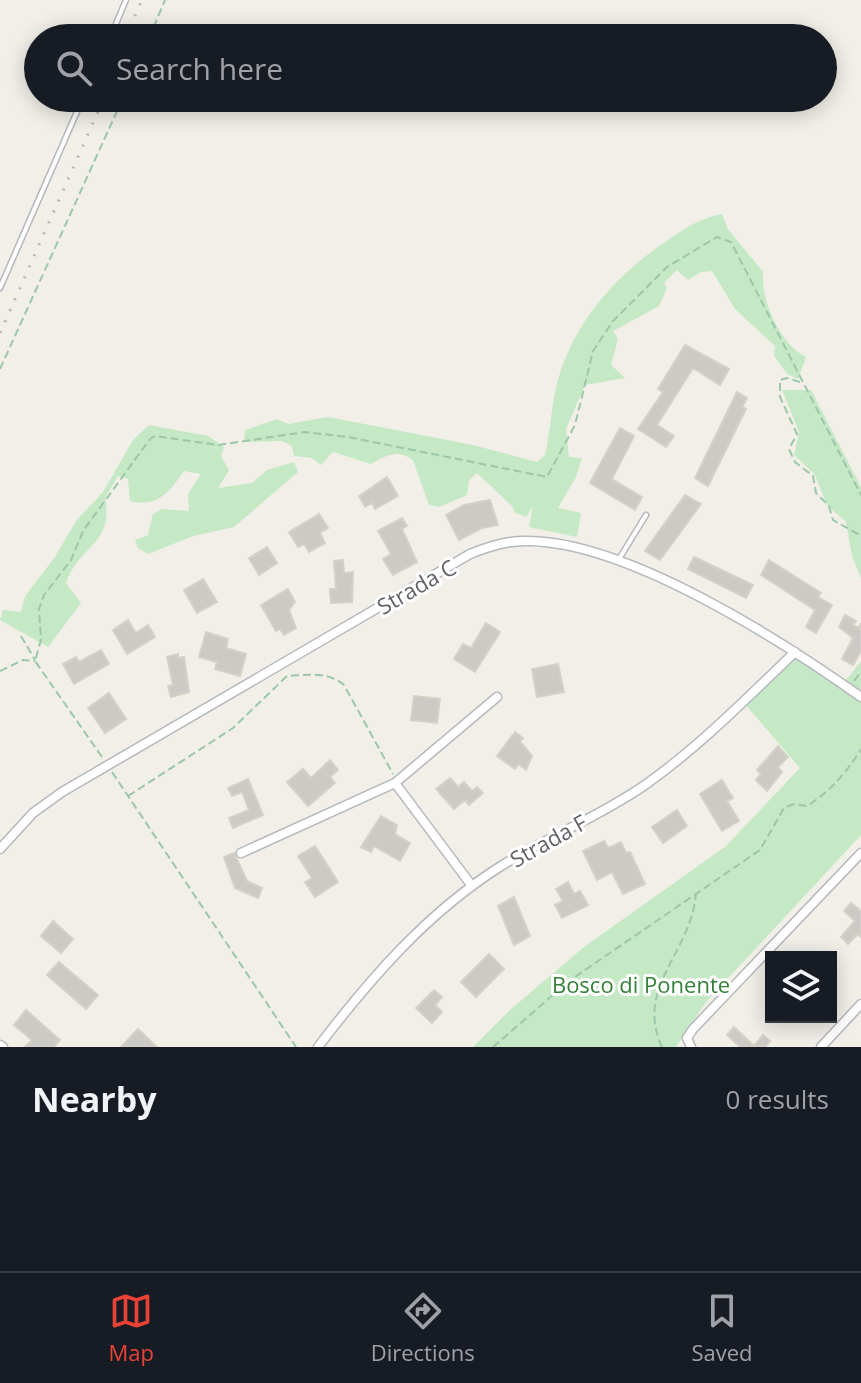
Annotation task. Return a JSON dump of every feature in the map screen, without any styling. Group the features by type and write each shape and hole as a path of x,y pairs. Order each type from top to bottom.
{"street":[{"name":"Strada C","path":"0,849 47,801 485,548 508,542 542,541 617,561 694,595 795,652 861,697"},
{"name":"Strada F","path":"318,1047 413,936 472,886 645,785 722,722 795,652"},
{"path":"241,853 395,783 497,697"},
{"path":"395,783 472,886"},
{"path":"691,1047 687,1038 693,1029 861,853"},
{"path":"821,1047 861,1004"}],"lane":[{"path":"116,24 126,0"},
{"path":"0,288 77,112"},
{"path":"617,561 646,515"}],"path":[{"path":"155,24 165,0"},
{"path":"0,369 117,112"},
{"path":"35,661 41,640 39,609 44,595 71,560 83,531 155,436 218,445 305,432 334,435 428,451 547,477 575,425 593,351 613,321 667,267 717,237 731,242 861,495"},
{"path":"801,382 787,378 780,380 780,397 797,434 789,449 791,455 813,476 816,493 829,506 833,520 861,536"},
{"path":"21,636 296,1047"},
{"path":"0,671 23,660 35,661"},
{"path":"850,689 861,672"},
{"path":"128,796 233,728 287,676 323,675 336,678 344,685 393,773 395,783"},
{"path":"493,1047 569,981 760,850 784,808 794,804 807,806 825,795 853,764 861,749"},
{"path":"662,1047 654,1013 656,988 682,946 695,914 696,892"}],"green space":[{"path":"722,214 728,229 763,272 765,296 780,332 796,351 806,357 798,379 787,374 774,356 775,346 735,309 712,271 701,272 688,280 677,270 664,283 667,288 659,306 613,331 618,339 611,365 625,378 585,385 566,429 569,457 582,458 576,477 558,508 581,513 577,537 529,527 533,506 526,517 514,512 513,507 477,473 469,480 467,495 439,507 429,505 413,460 402,455 387,456 371,464 333,452 321,465 312,458 294,456 292,446 282,441 244,442 245,430 277,419 288,424 328,417 473,445 537,462 545,455 562,367 594,308 640,260 681,231"},
{"path":"782,390 811,390 861,487 861,578 852,556 846,522 827,505 815,475 794,455 799,432"},
{"path":"149,425 208,436 224,447 221,456 229,470 218,488 252,483 267,470 294,462 298,472 234,527 193,536 148,554 138,548 135,540 148,535 153,514 162,509 189,511 188,494 201,474 184,471 162,496 140,503 130,501 128,479 118,476 105,498 105,526 66,583 81,603 48,647 0,620 3,610 21,612 25,596 55,557 76,521 103,492 133,440"},
{"name":"Bosco di Ponente","path":"795,652 843,684 861,661 861,835 706,1002 676,1047 473,1047 510,1010 584,947 726,846 800,768 744,703"}],"building":[{"path":"685,345 729,369 720,385 693,368 657,425 674,436 666,447 638,429 663,392 658,389"},
{"path":"737,392 747,398 742,407 746,409 708,486 695,478"},
{"path":"620,428 634,436 612,479 642,497 635,510 590,483"},
{"path":"387,477 398,496 375,509 372,503 365,507 359,496"},
{"path":"685,495 701,504 660,560 645,551"},
{"path":"490,500 498,525 482,528 459,540 446,515 464,505"},
{"path":"319,514 328,528 320,533 325,543 309,552 304,544 298,547 289,532"},
{"path":"402,518 407,526 402,529 417,562 393,575 383,559 391,554 378,531"},
{"path":"267,547 277,563 259,575 249,558"},
{"path":"694,557 753,585 746,598 688,569"},
{"path":"343,560 344,573 353,572 352,602 331,603 330,589 336,589 334,561"},
{"path":"769,560 821,593 818,597 832,605 816,633 806,627 815,610 761,575"},
{"path":"203,579 217,602 197,613 184,590"},
{"path":"288,589 295,602 289,610 296,628 284,635 280,629 276,631 261,605"},
{"path":"845,615 856,621 853,625 859,628 861,623 861,651 853,665 842,659 853,638 839,627"},
{"path":"128,620 136,633 148,625 155,637 127,654 113,630"},
{"path":"486,623 500,632 475,672 454,659 463,644 471,648"},
{"path":"206,632 228,639 226,648 246,654 240,676 215,669 217,662 199,657"},
{"path":"101,650 109,664 74,684 63,664 76,657 79,662"},
{"path":"178,654 178,658 184,657 189,692 171,697 168,686 173,685 167,657"},
{"path":"558,664 564,692 537,697 532,669"},
{"path":"109,693 126,719 105,733 88,708"},
{"path":"414,696 440,699 437,723 411,720"},
{"path":"515,732 523,738 520,741 532,756 526,770 519,764 515,769 497,756"},
{"path":"778,746 788,757 778,767 782,772 767,791 756,780 761,774 757,770"},
{"path":"330,760 338,770 330,777 335,783 308,806 287,782 303,769 311,778"},
{"path":"450,778 458,787 464,782 472,791 477,787 483,793 469,805 465,800 454,809 436,789"},
{"path":"248,779 263,815 233,828 229,818 249,810 242,792 232,796 228,788"},
{"path":"722,780 733,798 727,801 739,821 722,831 700,794"},
{"path":"677,810 687,826 663,843 652,827"},
{"path":"381,816 397,825 395,834 410,843 400,861 374,846 371,852 361,847"},
{"path":"604,841 608,848 621,842 626,853 630,852 645,884 623,894 612,872 597,880 583,851"},
{"path":"315,846 338,882 315,897 305,882 312,878 298,856"},
{"path":"234,853 247,881 262,888 258,898 235,888 224,857"},
{"path":"568,882 574,894 580,891 588,905 562,918 555,905 563,901 556,889"},
{"path":"514,897 530,936 514,945 498,906"},
{"path":"851,903 861,911 861,937 858,934 848,944 841,937 855,921 844,911"},
{"path":"53,921 73,939 61,953 41,936"},
{"path":"489,954 504,969 476,997 461,982"},
{"path":"59,962 98,995 86,1009 47,975"},
{"path":"434,990 442,997 435,1005 442,1012 432,1023 416,1008"},
{"path":"26,1010 60,1040 54,1047 25,1047 32,1040 14,1025"},
{"path":"734,1027 754,1046 763,1035 770,1041 765,1047 740,1047 727,1035"},
{"path":"138,1029 157,1047 121,1047"}],"railway":[{"path":"131,24 142,0"},
{"path":"0,333 98,112"}]}
